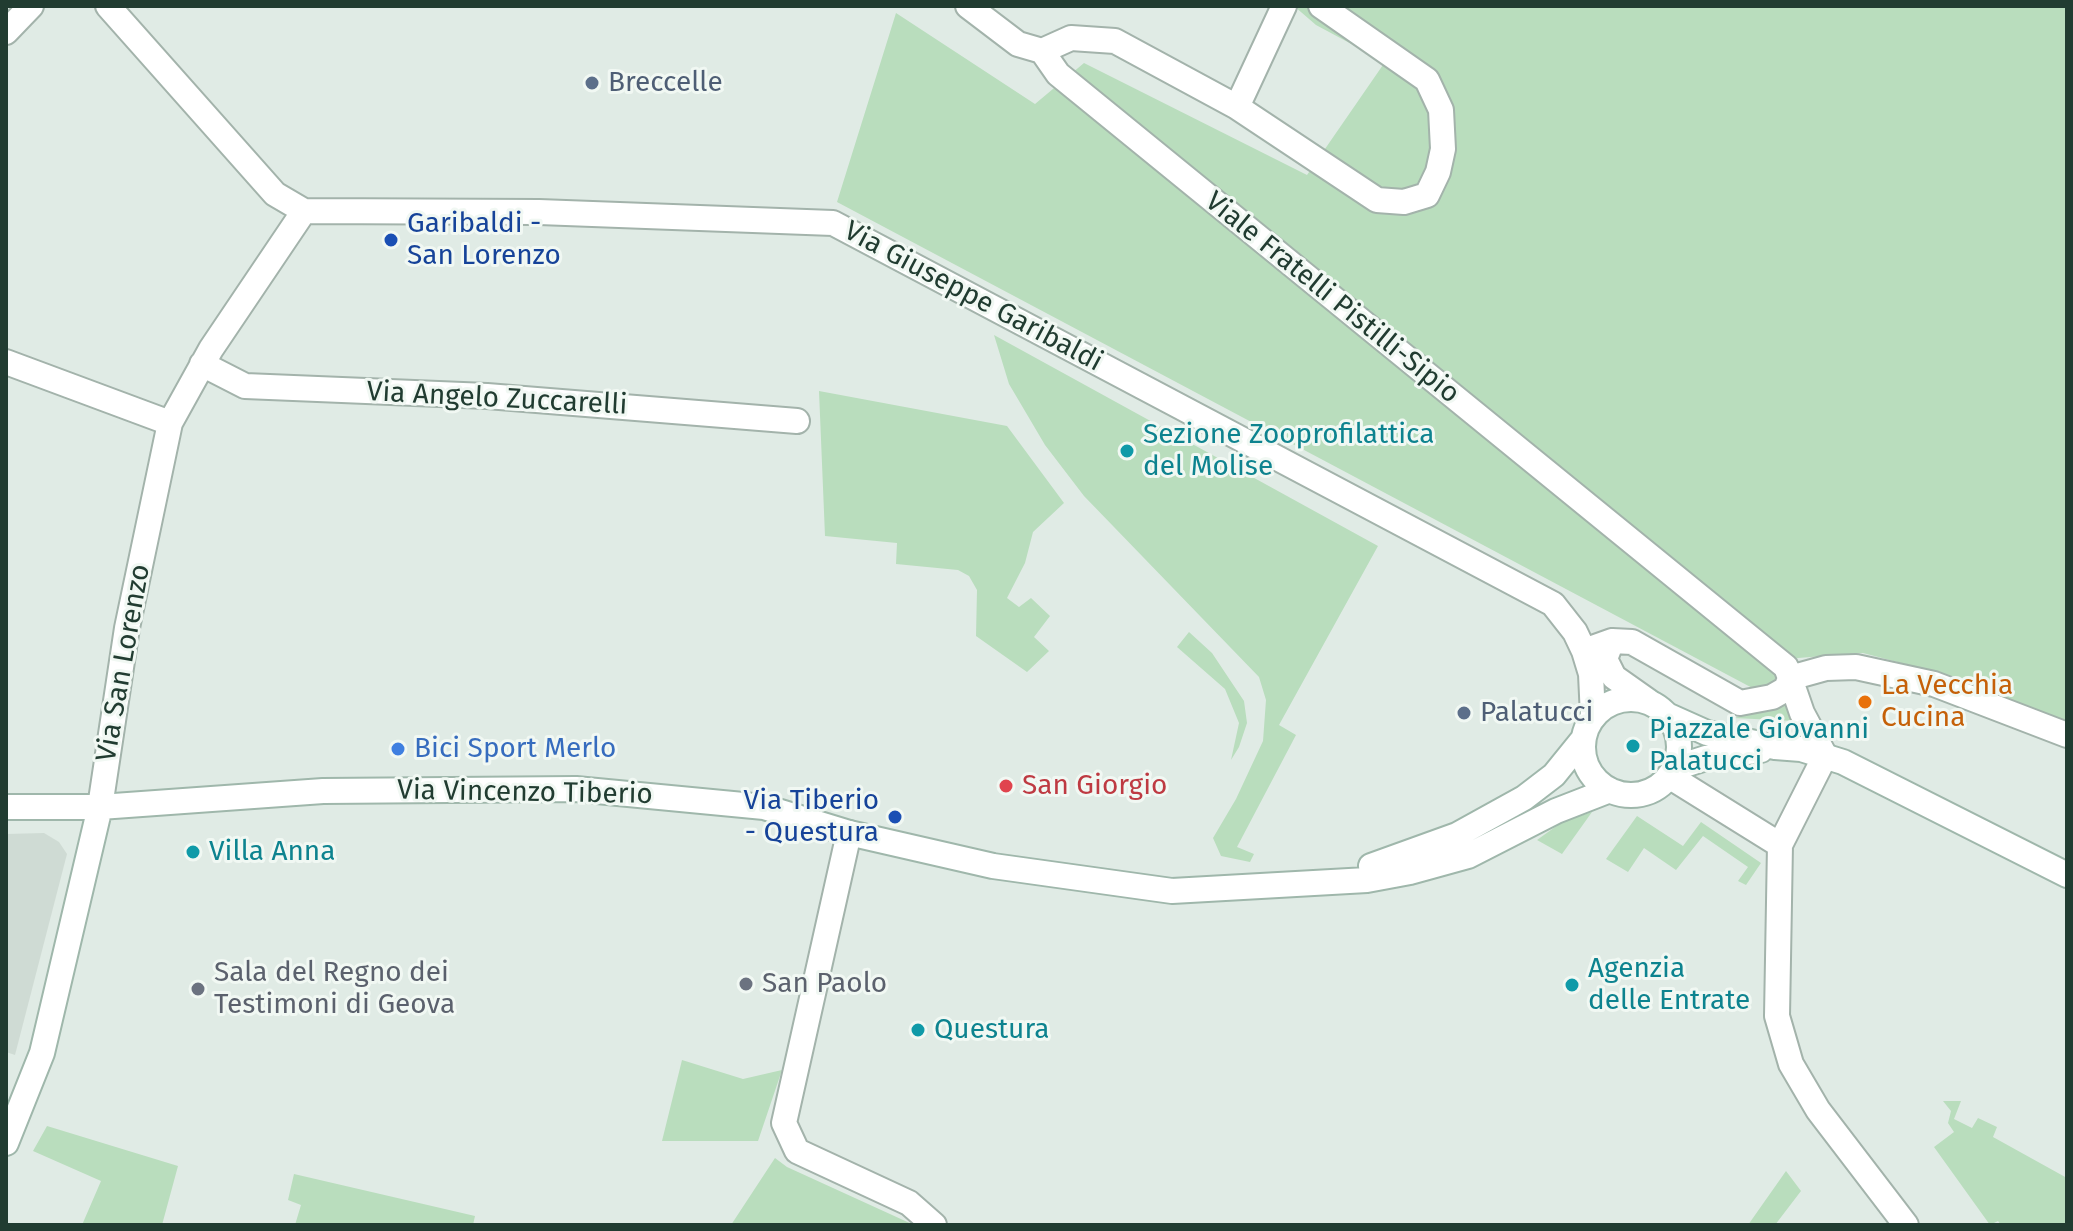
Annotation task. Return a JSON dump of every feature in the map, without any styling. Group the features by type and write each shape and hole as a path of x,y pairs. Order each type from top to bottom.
{"street":[{"path":"6,32 31,6"},
{"path":"108,6 275,194 304,211"},
{"path":"968,6 1018,44 1042,51 1071,38 1115,41 1237,107 1377,200 1404,202 1427,195 1438,172 1443,149 1441,110 1427,80 1321,6"},
{"path":"1237,107 1284,6"},
{"name":"Viale Fratelli Pistilli-Sipio","path":"1042,51 1058,74 1786,667 1806,721 1825,756"},
{"name":"Via San Lorenzo","path":"6,1143 42,1053 100,807 127,628 170,423 202,364 304,211"},
{"name":"Via Giuseppe Garibaldi","path":"304,211 539,212 833,223 1553,604 1575,632 1591,674 1589,728"},
{"path":"6,362 170,423"},
{"name":"Via Angelo Zuccarelli","path":"202,364 245,386 487,396 797,421"},
{"path":"1612,641 1605,659 1614,677 1669,716 1707,733 1825,756 2067,875"},
{"path":"1584,651 1612,641 1632,642 1740,703 1772,697 1786,689 1790,678 1826,668 1856,667 1934,684 2067,735"},
{"path":"1648,701 1628,698 1609,704 1589,728 1588,768 1610,790 1631,795 1646,793 1672,772 1706,758 1775,747"},
{"path":"1669,716 1680,741 1672,772"},
{"name":"Via Vincenzo Tiberio","path":"1321,881 1411,853 1498,814 1554,775 1589,728"},
{"path":"1825,756 1780,845 1777,1016 1791,1064 1818,1110 1906,1225"},
{"path":"1672,772 1780,845"},
{"name":"Via Vincenzo Tiberio","path":"6,807 100,807 323,791 576,789 764,807 849,833 993,866 1172,891 1367,880 1468,856 1556,811 1610,790"},
{"path":"849,833 784,1123 797,1151 909,1203 934,1225"}],"shaded area":[{"path":"44,833 59,842 67,854 15,1055 6,1052 6,834"}],"green space":[{"path":"1294,6 2067,6 2067,722 1935,672 1863,653 1798,658 1776,666 1775,684 1758,691 837,202 896,13 1035,104 1084,63 1307,175 1385,62 1316,25"},
{"path":"994,335 1378,546 1279,725 1296,735 1237,847 1254,854 1250,862 1221,856 1213,838 1236,799 1263,741 1266,700 1259,677 1084,496 1045,445 1009,384"},
{"path":"819,391 1007,426 1064,503 1033,532 1025,563 1007,598 1019,607 1031,598 1050,616 1034,637 1049,651 1027,672 976,636 977,590 969,576 958,570 896,564 897,543 825,536"},
{"path":"1189,632 1212,653 1244,701 1247,723 1231,760 1239,723 1225,689 1177,647"},
{"path":"1786,698 1795,721 1734,718 1769,709"},
{"path":"1592,812 1562,854 1537,840 1562,822"},
{"path":"1637,816 1683,846 1701,822 1761,863 1746,885 1738,881 1748,867 1703,836 1676,870 1644,848 1628,872 1606,859"},
{"path":"682,1060 743,1079 782,1070 758,1141 662,1141"},
{"path":"1943,1101 1961,1101 1954,1119 1972,1128 1978,1118 1997,1127 1993,1137 2067,1178 2067,1225 2001,1225 1998,1221 1990,1225 1934,1147 1954,1132 1948,1123 1951,1111"},
{"path":"47,1126 178,1166 162,1225 82,1225 101,1181 33,1151"},
{"path":"775,1158 787,1167 914,1225 731,1225"},
{"path":"1786,1171 1801,1191 1775,1225 1748,1225"},
{"path":"294,1174 475,1216 473,1225 295,1225 301,1205 288,1200"}],"place":[{"name":"Breccelle","path":"592,83"},
{"name":"Garibaldi - San Lorenzo","path":"391,240"},
{"name":"Sezione Zooprofilattica del Molise","path":"1127,451"},
{"name":"La Vecchia Cucina","path":"1865,702"},
{"name":"Palatucci","path":"1464,713"},
{"name":"Piazzale Giovanni Palatucci","path":"1633,746"},
{"name":"Bici Sport Merlo","path":"398,749"},
{"name":"San Giorgio","path":"1006,786"},
{"name":"Via Tiberio - Questura","path":"895,817"},
{"name":"Villa Anna","path":"193,852"},
{"name":"San Paolo","path":"746,984"},
{"name":"Agenzia delle Entrate","path":"1572,985"},
{"name":"Sala del Regno dei Testimoni di Geova","path":"198,989"},
{"name":"Questura","path":"918,1030"}]}
